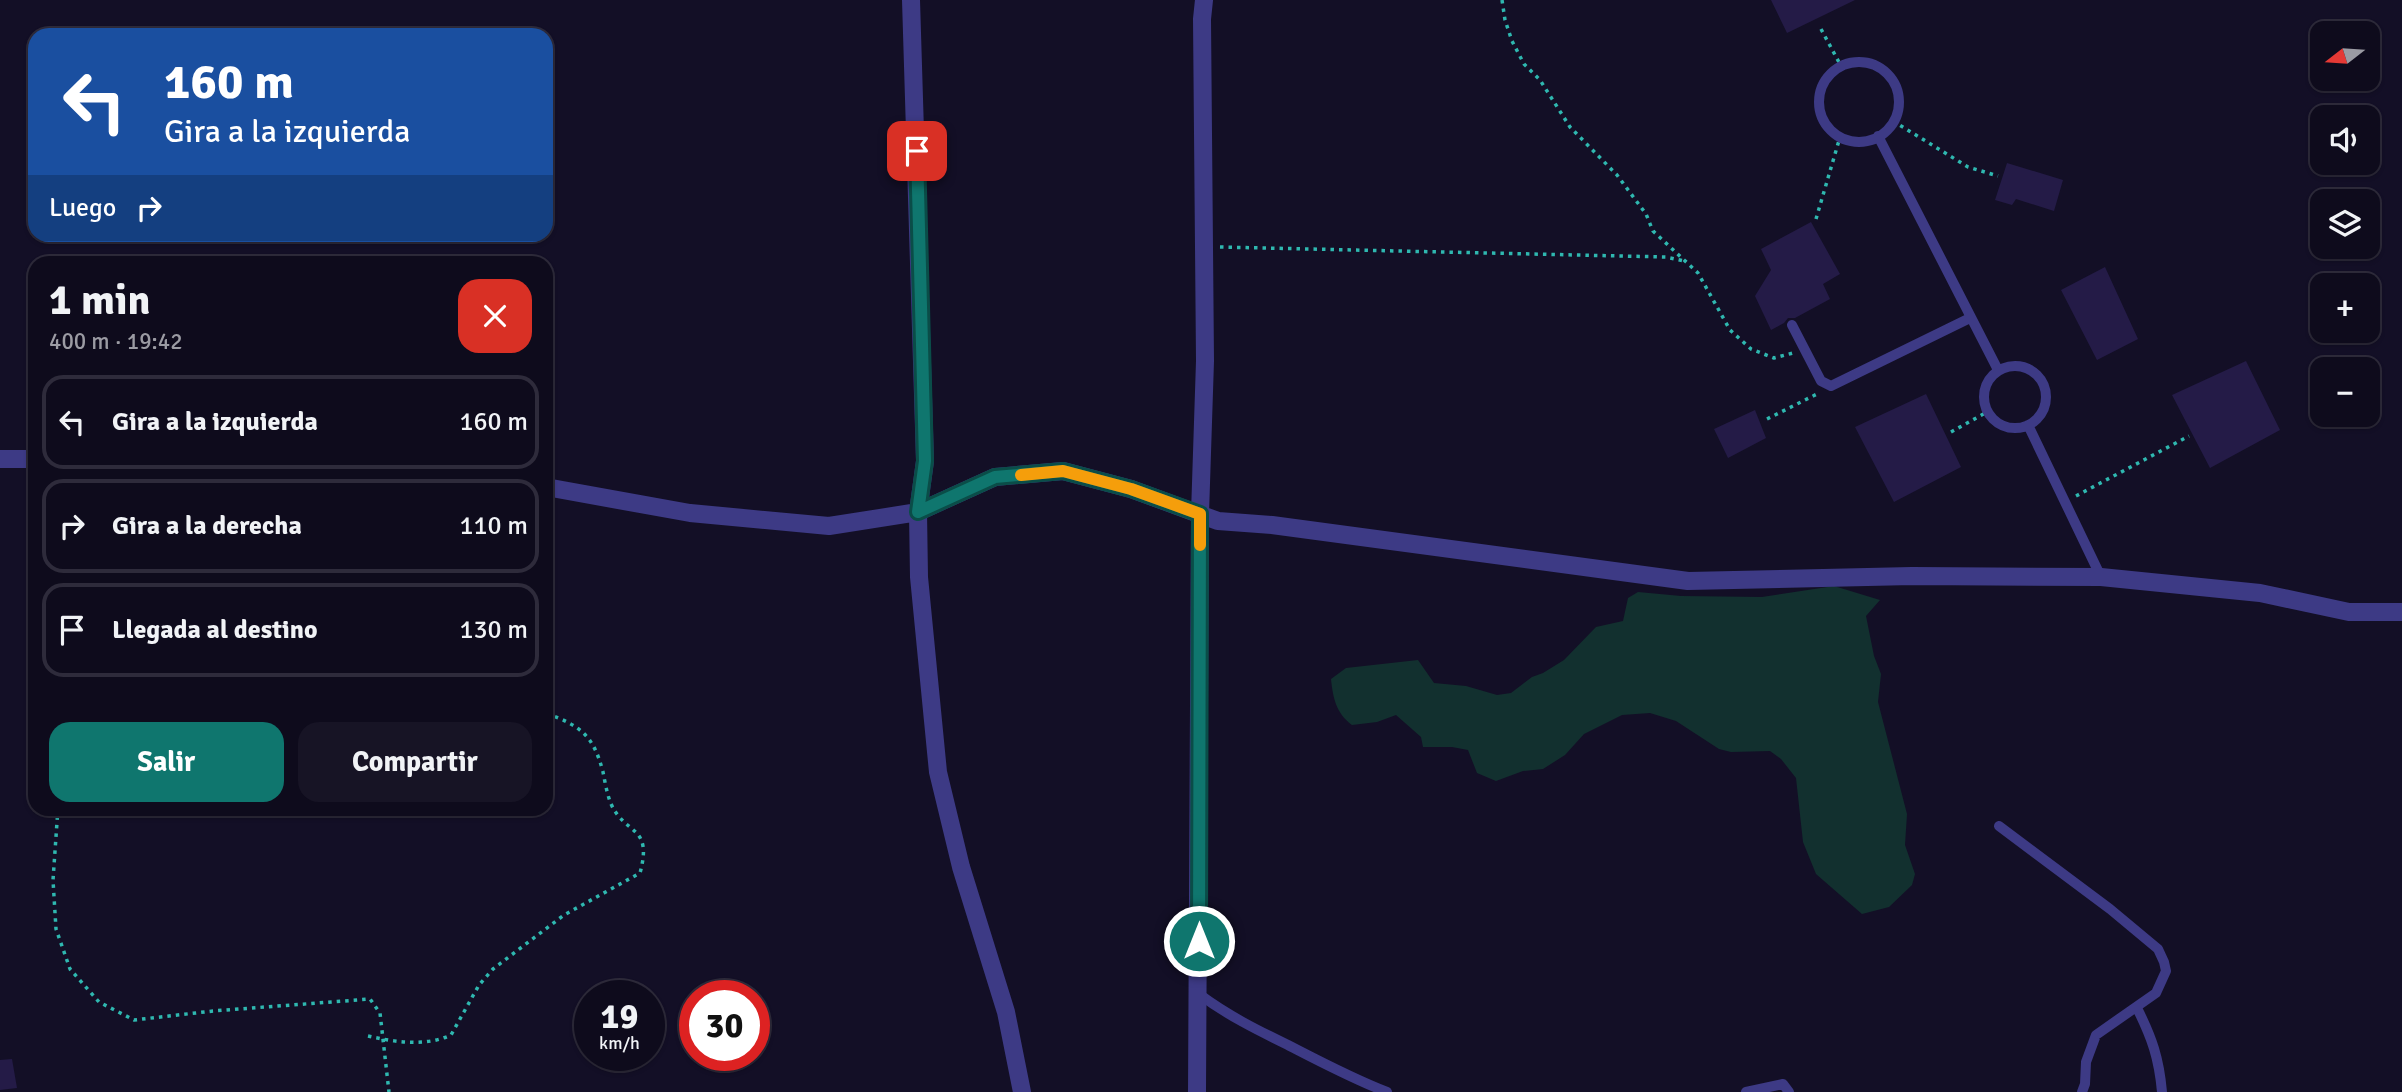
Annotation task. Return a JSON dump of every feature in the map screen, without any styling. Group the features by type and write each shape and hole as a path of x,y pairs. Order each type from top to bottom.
{"street":[{"path":"911,0 925,461 918,512 923,636 938,772 961,867 1006,1012 1022,1092"},
{"path":"1197,1092 1200,514 1205,361 1204,0"},
{"path":"0,458 28,459"},
{"path":"553,488 690,513 829,526 918,512 995,477 1063,471 1131,489 1218,521 1272,525 1688,581 1912,576 2148,580 2260,593 2349,612 2402,612"}],"lane":[{"path":"1866,62 1875,65 1889,76 1897,91 1898,100 1893,121 1878,136 1855,142 1840,137 1824,121 1819,98 1828,76 1849,63 1866,62"},
{"path":"1878,136 1998,370"},
{"path":"1792,326 1821,381 1831,386 1970,318"},
{"path":"2008,366 2027,369 2042,382 2045,391 2042,411 2037,419 2028,425 2010,428 2001,425 1987,412 1984,394 1986,385 1998,370 2008,366"},
{"path":"2028,425 2101,578"},
{"path":"1999,826 2110,909 2158,949 2166,971 2157,993 2096,1035 2087,1062 2082,1092"},
{"path":"1199,994 1221,1011 1252,1028 1328,1067 1387,1092"},
{"path":"2137,1008 2152,1037 2159,1060 2162,1092"},
{"path":"1746,1092 1783,1084 1789,1092"}],"path":[{"path":"1502,0 1512,41 1524,64 1540,80 1570,127 1617,175 1646,214 1653,231 1698,273 1730,330 1751,349 1774,358 1788,356 1804,348"},
{"path":"1821,29 1841,66"},
{"path":"1893,121 1968,167 1998,176"},
{"path":"1816,219 1840,137"},
{"path":"1204,249 1232,247 1618,255 1665,257 1688,262"},
{"path":"1767,419 1831,386"},
{"path":"1951,432 1987,412"},
{"path":"2065,502 2189,436"},
{"path":"368,1036 428,1042 452,1035 479,985 493,969 564,915 640,873 644,853 640,835 617,814 610,802 601,767 589,738 573,723 553,716"},
{"path":"57,816 53,880 56,929 70,969 99,1002 134,1020 213,1010 370,999 380,1013 388,1092"}],"green space":[{"path":"1834,586 1880,600 1866,616 1874,656 1881,674 1878,702 1907,814 1905,845 1915,874 1912,885 1889,907 1862,914 1816,874 1803,842 1796,778 1781,759 1770,751 1731,752 1719,749 1676,721 1650,713 1622,715 1584,734 1565,755 1543,769 1523,771 1496,781 1477,773 1468,750 1423,747 1421,737 1396,715 1377,722 1352,725 1336,705 1333,693 1331,679 1346,668 1418,660 1434,683 1466,686 1497,695 1511,693 1532,677 1564,660 1596,627 1623,621 1628,598 1638,592 1681,596 1762,597"}],"building":[{"path":"1771,0 1855,0 1787,33"},
{"path":"2007,163 2063,180 2054,211 2016,199 2012,205 1995,200"},
{"path":"1811,222 1840,274 1823,284 1830,299 1795,318 1788,318 1771,330 1755,296 1771,270 1761,249"},
{"path":"2105,267 2138,339 2097,360 2061,290"},
{"path":"2246,361 2280,430 2210,468 2172,395"},
{"path":"1926,394 1961,467 1894,502 1855,427"},
{"path":"1755,410 1766,438 1728,458 1714,429"},
{"path":"12,1059 17,1088 0,1090 0,1060"}],"slow traffic":[{"path":"1021,475 1063,471 1131,489 1200,514 1200,545"}],"route":[{"path":"917,151 925,461 918,512 995,477 1063,471 1131,489 1200,514 1199,941"}]}
